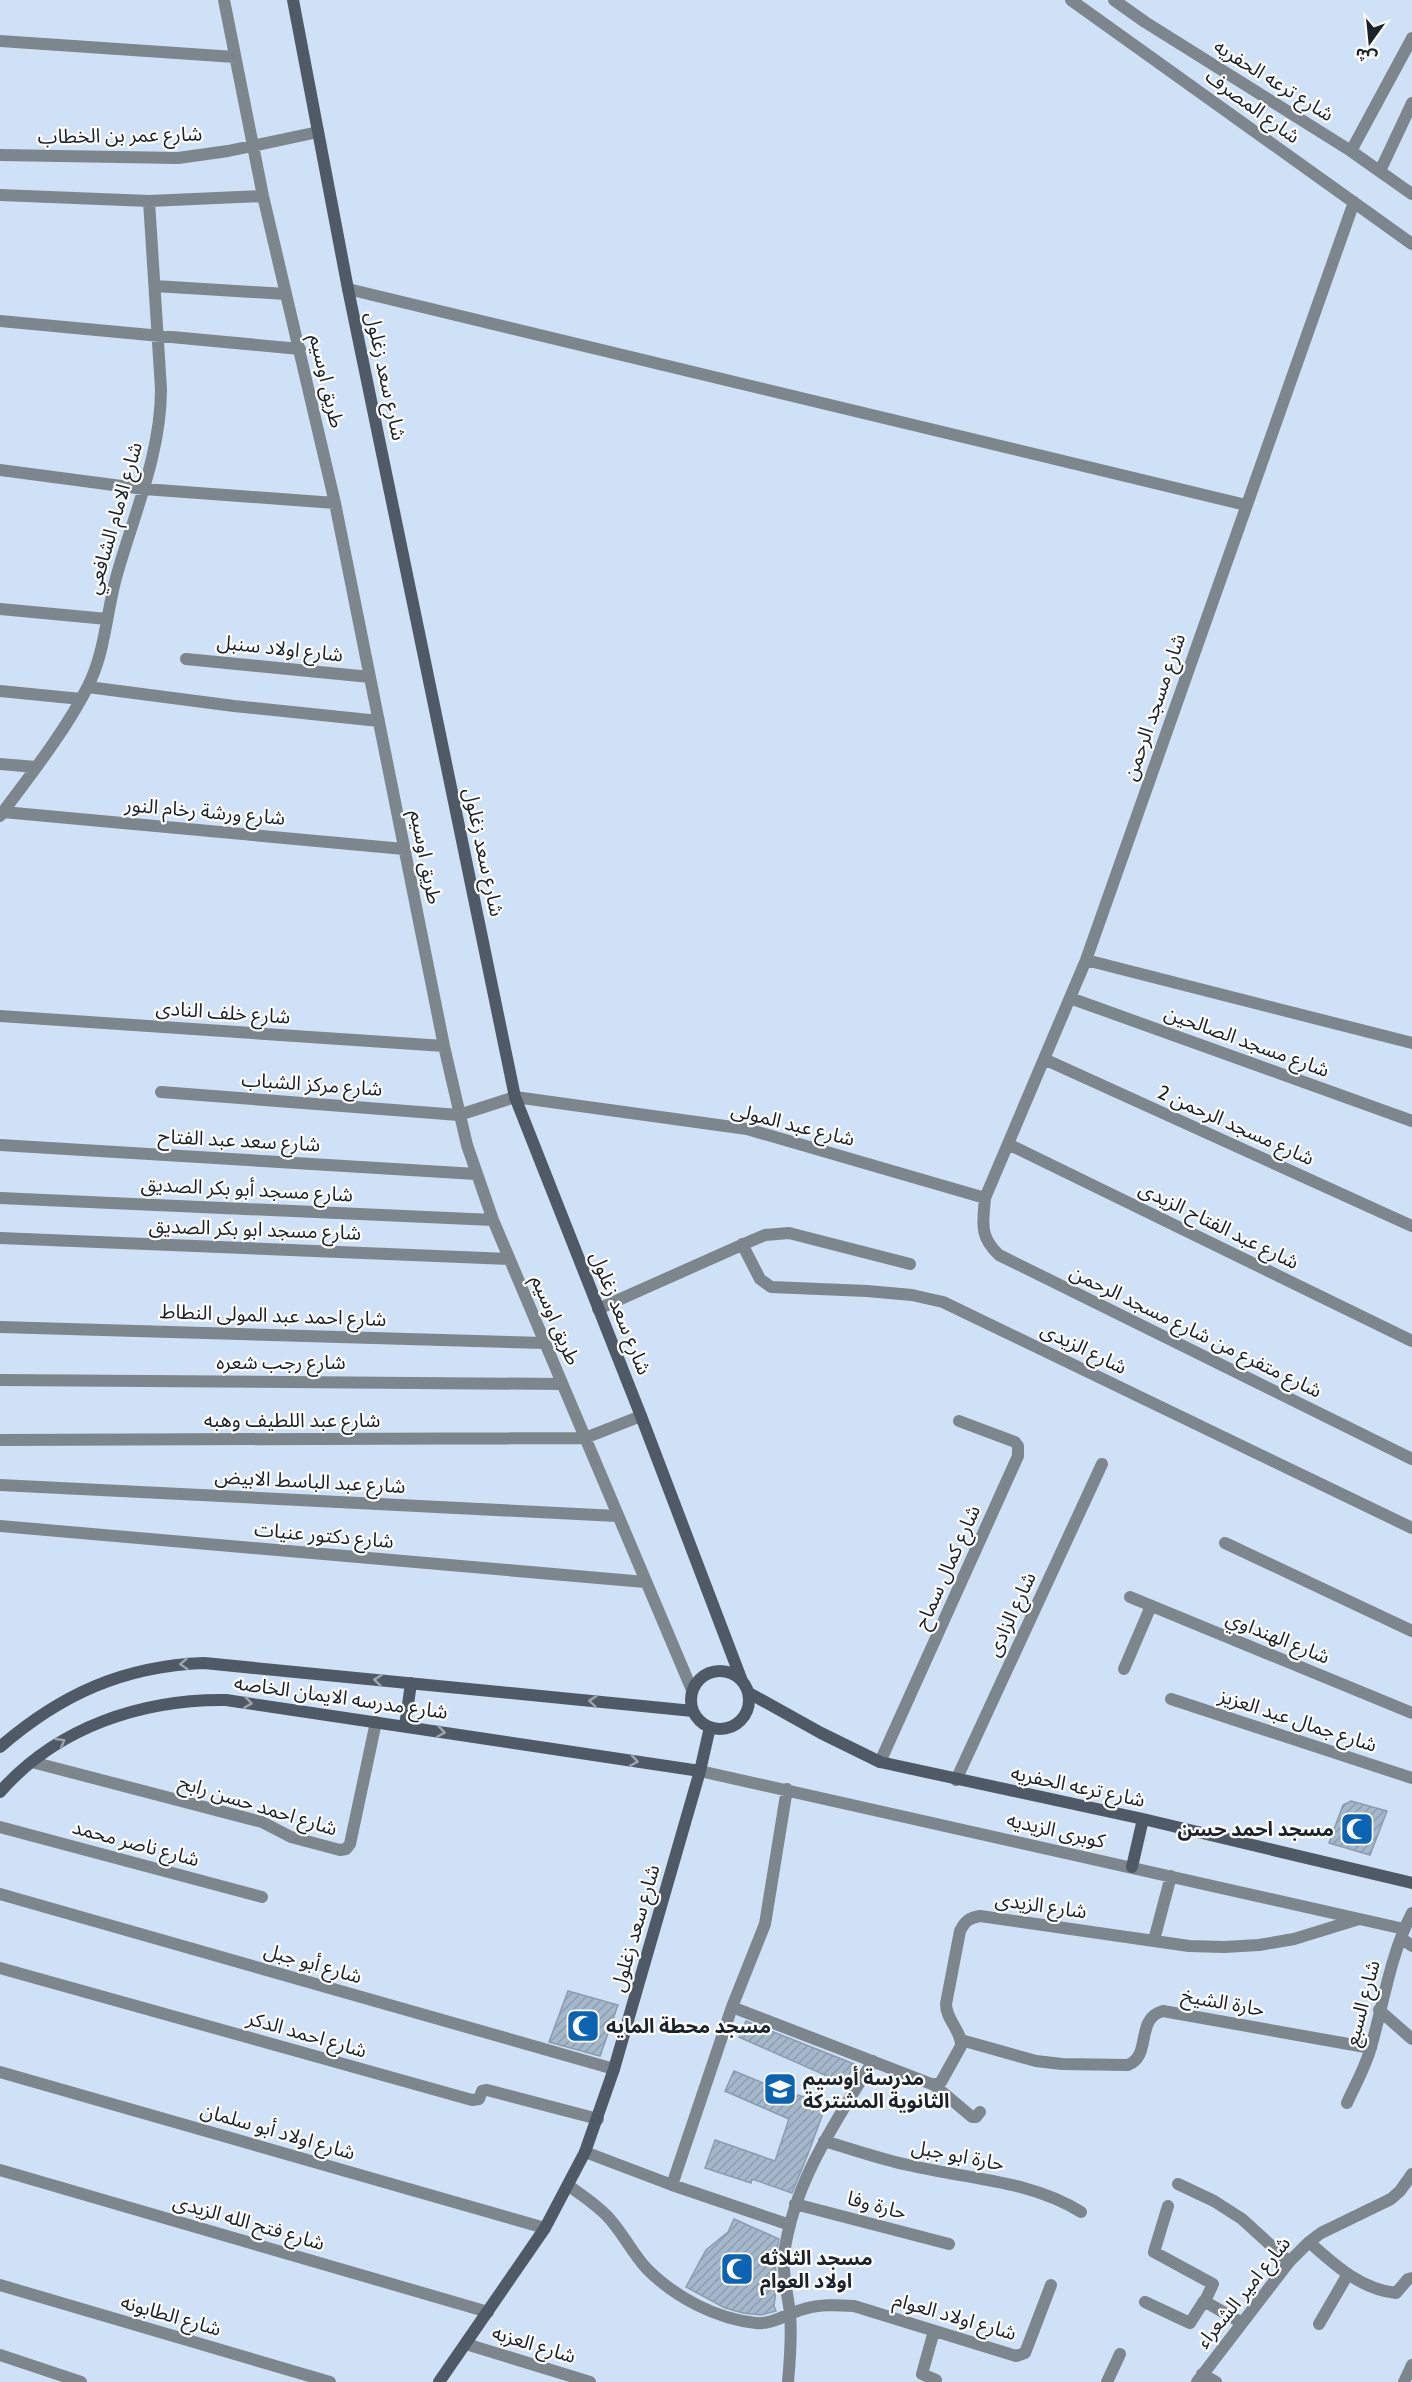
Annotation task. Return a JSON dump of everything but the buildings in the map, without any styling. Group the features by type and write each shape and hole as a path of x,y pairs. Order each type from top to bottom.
{"street":[{"name":"طريق اوسيم","path":"224,0 263,196 335,503 459,1115 476,1174 493,1220 692,1690"},
{"name":"شارع سعد زغلول","path":"293,0 348,289 515,1097 641,1416 742,1681"},
{"name":"شارع المصرف","path":"1071,0 1412,244"},
{"name":"شارع ترعه الحفريه","path":"1114,0 1145,22 1351,151 1412,194"},
{"path":"1351,151 1412,38"},
{"path":"0,41 235,57"},
{"path":"1380,171 1412,103"},
{"name":"شارع عمر بن الخطاب","path":"0,155 178,158 203,156 318,132"},
{"path":"0,195 149,201 263,196"},
{"name":"شارع الامام الشافعي","path":"2,814 88,687 101,653 115,579 144,489 160,417 161,389 149,201"},
{"name":"شارع مسجد الرحمن","path":"983,1221 985,1198 1086,960 1354,202"},
{"path":"155,286 286,294"},
{"path":"348,289 1246,505"},
{"path":"0,321 300,349"},
{"path":"0,470 144,489 335,503"},
{"path":"0,609 107,619"},
{"name":"شارع اولاد سنبل","path":"186,658 370,677"},
{"path":"88,687 234,706 379,721"},
{"path":"0,691 81,699"},
{"path":"0,764 36,767"},
{"name":"شارع ورشة رخام النور","path":"2,814 404,849"},
{"path":"1086,960 1412,1043"},
{"name":"شارع مسجد الصالحين","path":"1070,998 1412,1121"},
{"name":"شارع خلف النادى","path":"0,1016 444,1046"},
{"name":"شارع مسجد الرحمن 2","path":"1044,1059 1412,1226"},
{"name":"شارع مركز الشباب","path":"161,1092 459,1115"},
{"path":"459,1115 515,1097"},
{"name":"شارع عبد المولى","path":"515,1097 747,1129 985,1198"},
{"name":"شارع عبد الفتاح الزيدى","path":"1008,1144 1412,1341"},
{"name":"شارع سعد عبد الفتاح","path":"0,1145 476,1174"},
{"name":"شارع مسجد أبو بكر الصديق","path":"0,1198 493,1220"},
{"name":"شارع متفرع من شارع مسجد الرحمن","path":"983,1221 983,1233 989,1245 999,1255 1412,1459"},
{"path":"598,1309 765,1235 789,1233 910,1264"},
{"name":"شارع مسجد ابو بكر الصديق","path":"0,1238 509,1259"},
{"name":"شارع الزيدى","path":"742,1244 760,1279 771,1287 878,1292 912,1295 942,1302 1412,1528"},
{"name":"شارع احمد عبد المولى النطاط","path":"0,1327 544,1343"},
{"name":"شارع رجب شعره","path":"0,1380 561,1384"},
{"path":"585,1438 641,1416"},
{"name":"شارع كمال سماح","path":"880,1762 1018,1456 1019,1451 1015,1443 959,1421"},
{"name":"شارع عبد اللطيف وهبه","path":"0,1440 585,1438"},
{"name":"شارع الزادى","path":"956,1780 1102,1464"},
{"name":"شارع عبد الباسط الابيض","path":"0,1485 617,1516"},
{"name":"شارع دكتور عنيات","path":"0,1526 645,1582"},
{"path":"1225,1543 1412,1631"},
{"name":"شارع الهنداوي","path":"1130,1597 1412,1713"},
{"path":"1124,1669 1151,1606"},
{"name":"شارع مدرسه الايمان الخاصه","path":"0,1746 58,1704 93,1686 150,1668 204,1663 693,1711"},
{"path":"712,1671 729,1672 742,1681 749,1694 750,1702 743,1718 728,1728 711,1727 697,1718 693,1711 692,1690 698,1680 712,1671"},
{"path":"405,1726 411,1683"},
{"name":"شارع ترعه الحفريه","path":"749,1694 880,1762 1143,1819 1412,1883"},
{"name":"شارع جمال عبد العزيز","path":"1172,1699 1412,1778"},
{"name":"شارع مدرسه الايمان الخاصه","path":"0,1792 32,1762 56,1745 100,1722 138,1709 196,1700 226,1700 700,1770"},
{"name":"شارع احمد حسن رابح","path":"32,1762 262,1822 291,1837 340,1850 346,1849 350,1844 376,1722"},
{"name":"شارع سعد زغلول","path":"439,2382 545,2228 585,2152 614,2069 711,1727"},
{"name":"كوبرى الزيديه","path":"700,1770 1359,1919 1402,1933"},
{"path":"672,2185 732,2007 765,1924 787,1789"},
{"path":"1132,1867 1143,1819"},
{"name":"شارع ناصر محمد","path":"0,1827 262,1897"},
{"path":"1154,1940 1171,1876"},
{"name":"شارع أبو جبل","path":"0,1894 614,2069"},
{"name":"شارع السبع","path":"1347,2103 1371,2048 1402,1933 1412,1913"},
{"name":"شارع الزيدى","path":"961,2040 947,2013 946,2004 960,1931 971,1917 980,1916 1189,1946 1224,1947 1259,1945 1294,1939 1359,1919"},
{"path":"1402,1933 1412,1946"},
{"name":"شارع احمد الدكر","path":"0,1968 472,2100 479,2099 483,2091 487,2090 598,2119"},
{"path":"732,2007 934,2085 972,2117 976,2117 980,2112"},
{"path":"1380,2010 1412,2038"},
{"name":"حارة الشيخ","path":"961,2040 1036,2061 1062,2064 1128,2065 1134,2063 1138,2057 1149,2018 1163,2011 1371,2048"},
{"path":"934,2085 941,2082 961,2046 961,2040"},
{"path":"788,2382 790,2313 784,2284 784,2256 795,2204 824,2141 873,2061"},
{"name":"شارع اولاد أبو سلمان","path":"0,2072 545,2228"},
{"name":"حارة ابو جبل","path":"824,2141 909,2166 1039,2190 1061,2199 1081,2212"},
{"path":"585,2152 672,2185 790,2224"},
{"name":"شارع فتح الله الزيدى","path":"0,2170 488,2312"},
{"name":"شارع امير الشعراء","path":"1200,2378 1289,2262 1309,2242 1391,2199 1412,2174"},
{"path":"1178,2184 1214,2201 1242,2219 1289,2262"},
{"name":"شارع اولاد العوام","path":"569,2186 592,2202 609,2218 648,2270 672,2290 699,2306 729,2319 759,2324 790,2313 821,2306 854,2306 1016,2356 1025,2352 1051,2285"},
{"name":"حارة وفا","path":"795,2204 949,2244"},
{"path":"1145,2302 1190,2322 1205,2301 1213,2284 1154,2252 1168,2206"},
{"path":"1309,2242 1362,2283 1396,2293 1408,2279 1412,2278"},
{"path":"1318,2324 1348,2274"},
{"name":"شارع الطابونه","path":"0,2285 330,2382"},
{"path":"1205,2301 1242,2323"},
{"path":"934,2331 922,2374 936,2380 935,2382"},
{"name":"شارع العزبه","path":"466,2344 590,2382"},
{"path":"1107,2382 1120,2354"},
{"path":"0,2355 81,2382"},
{"path":"1404,2382 1412,2364"},
{"path":"1200,2378 1216,2382"}],"place":[{"name":"مسجد احمد حسن","path":"1357,1829"},
{"name":"مسجد محطة المايه","path":"583,2026"},
{"name":"مدرسة أوسيم الثانوية المشتركة","path":"780,2089"},
{"name":"مسجد الثلاثه اولاد العوام","path":"737,2269"}]}
